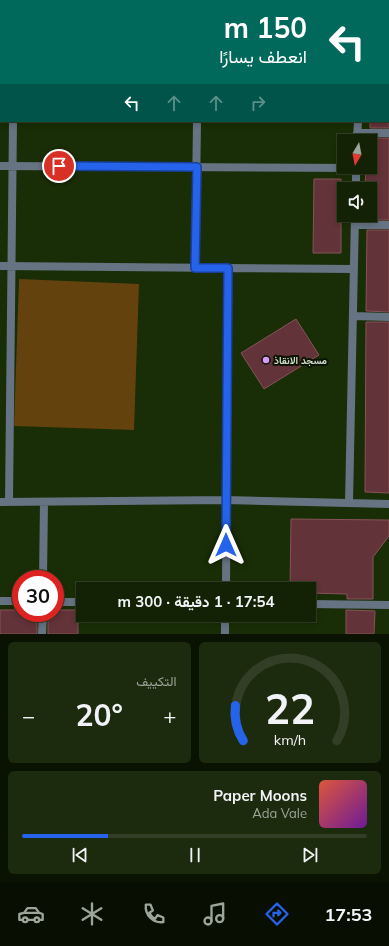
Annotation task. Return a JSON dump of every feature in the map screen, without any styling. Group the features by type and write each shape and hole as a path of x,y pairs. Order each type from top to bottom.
{"street":[{"path":"9,502 14,122"},
{"path":"195,268 197,122"},
{"path":"357,134 358,122"},
{"path":"377,134 389,133"},
{"path":"0,166 337,167"},
{"path":"348,503 355,225 389,225"},
{"path":"0,266 354,269"},
{"path":"226,582 228,268"},
{"path":"353,316 389,316"},
{"path":"0,502 226,500 389,504"},
{"path":"43,570 44,502"},
{"path":"0,601 12,601"},
{"path":"64,602 76,602"},
{"path":"316,604 389,605"},
{"path":"42,634 43,622"},
{"path":"225,622 225,634"}],"shaded area":[{"path":"19,279 139,284 134,430 14,426"}],"building":[{"path":"370,122 389,122 389,128 370,128"},
{"path":"377,138 389,138 389,220 377,220 377,182 365,182 366,174 377,174"},
{"path":"314,179 341,179 341,182 337,182 337,222 341,222 341,253 313,253"},
{"path":"367,230 389,230 389,312 366,311"},
{"path":"296,319 319,355 264,389 241,353"},
{"path":"366,322 389,322 389,493 365,492"},
{"path":"291,519 389,520 389,536 373,557 373,599 347,599 347,594 316,593 316,582 290,582"},
{"path":"0,610 12,610 12,622 37,622 37,634 0,634"},
{"path":"64,610 76,610 78,634 48,634 48,622 64,622"},
{"path":"346,610 375,611 374,634 346,634"}],"place":[{"name":"مسجد الانقاذ","path":"266,360"}],"route":[{"path":"59,166 197,167 195,268 228,268 226,545"}]}
